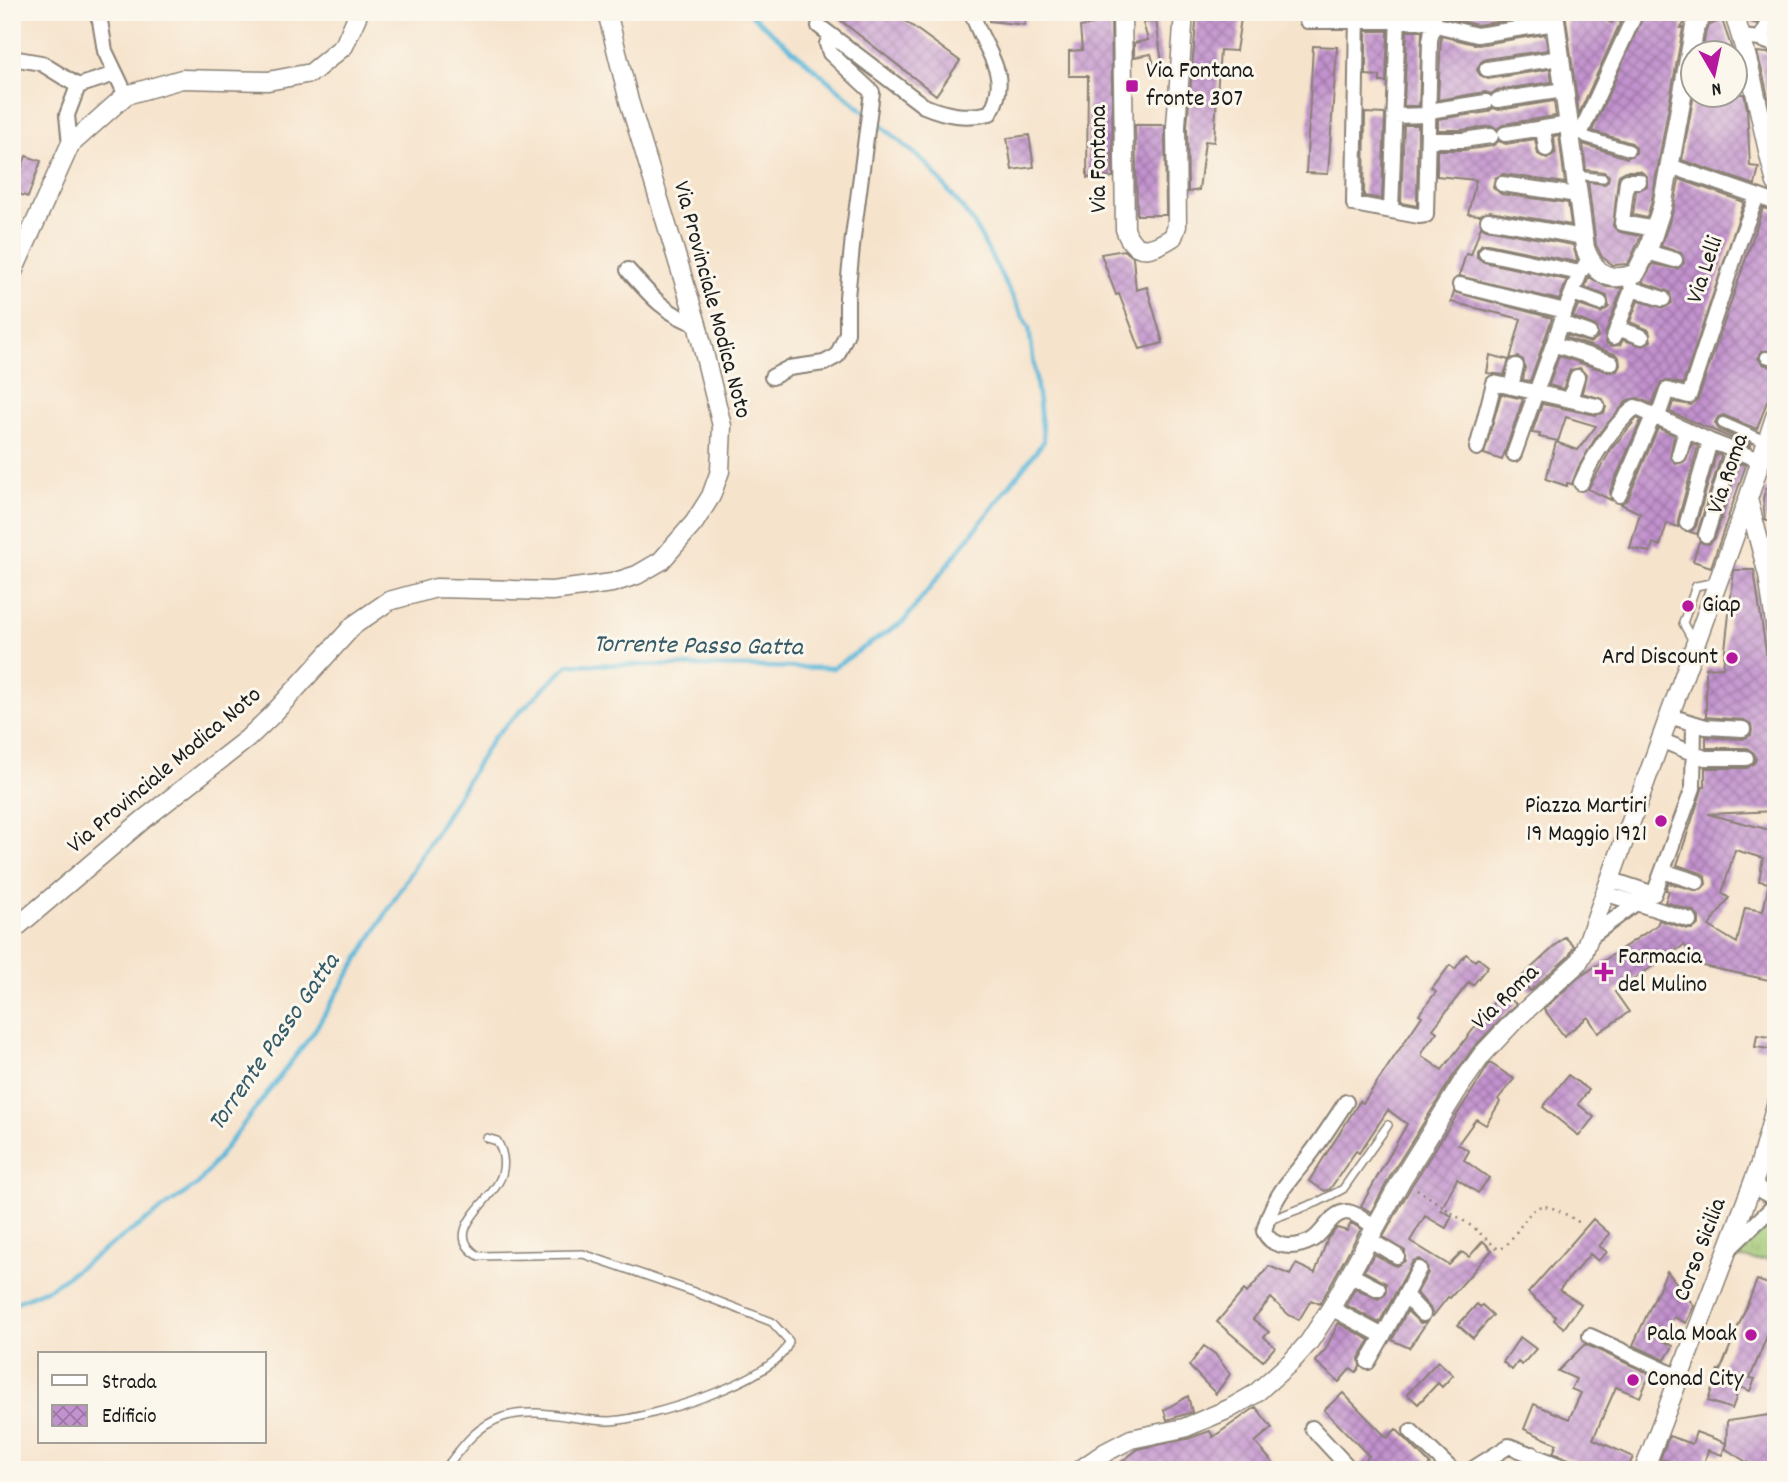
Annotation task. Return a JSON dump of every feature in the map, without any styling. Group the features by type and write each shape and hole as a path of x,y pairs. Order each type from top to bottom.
{"street":[{"path":"96,12 105,51 126,95"},
{"path":"12,274 69,145 126,95 182,79 268,80 311,73 344,46 359,12"},
{"name":"Via Provinciale Modica Noto","path":"12,931 143,820 247,739 273,715 354,625 389,601 436,588 552,591 612,583 637,575 661,561 694,523 711,496 720,471 722,426 697,324 629,101 607,12"},
{"path":"819,26 924,106 942,114 978,116 990,113 995,104 999,79 996,64 977,29 972,12"},
{"name":"Via Fontana","path":"1122,12 1125,229 1129,240 1138,247 1150,248 1173,237 1177,226 1176,126 1184,12"},
{"path":"1451,28 1455,12"},
{"path":"1573,130 1636,12"},
{"path":"1694,38 1695,26 1702,16 1710,12"},
{"path":"1729,12 1734,15 1742,37 1776,183"},
{"path":"1760,39 1775,12"},
{"path":"1357,16 1354,204 1426,215 1430,41 1435,18"},
{"path":"1307,17 1435,18 1451,28 1478,34 1555,18 1564,90 1573,130 1585,266 1563,317 1514,454"},
{"path":"1391,211 1397,17"},
{"path":"772,377 789,368 824,363 836,356 847,333 847,297 853,237 872,92 830,53 827,44 831,36"},
{"path":"1742,37 1760,39 1776,45"},
{"path":"12,58 41,63 78,86 116,74"},
{"path":"1487,69 1560,58"},
{"path":"69,145 67,115 78,86"},
{"path":"1394,116 1429,113 1564,90"},
{"path":"1642,337 1616,333 1631,282 1647,252 1662,206 1683,108"},
{"path":"1543,128 1546,149"},
{"path":"1428,140 1463,140 1543,128 1573,130 1586,137 1629,150"},
{"path":"1670,166 1776,203"},
{"path":"1639,181 1627,181 1622,223 1655,229"},
{"path":"1502,184 1578,195"},
{"name":"Via Lelli","path":"1655,417 1667,390 1689,396 1757,196"},
{"path":"1488,220 1583,237"},
{"path":"1647,252 1675,260"},
{"path":"1486,253 1594,268 1631,282 1662,299"},
{"path":"628,270 662,306 682,320 697,324"},
{"path":"1460,285 1563,317 1589,333"},
{"path":"1573,293 1600,303"},
{"path":"1553,344 1611,363"},
{"path":"1511,387 1516,366"},
{"path":"1570,400 1577,377"},
{"path":"1477,448 1494,383 1597,406"},
{"path":"1581,483 1590,461 1608,434 1635,407 1759,460"},
{"name":"Via Roma","path":"1080,1470 1105,1452 1131,1439 1197,1423 1255,1394 1292,1361 1310,1342 1402,1179 1482,1055 1514,1021 1578,963 1748,499 1759,460 1769,442 1776,414"},
{"path":"1619,495 1655,417"},
{"path":"1723,423 1769,442"},
{"path":"1679,455 1686,430"},
{"path":"1687,523 1710,441"},
{"path":"1706,535 1733,450"},
{"path":"1748,499 1758,542 1772,571 1776,630"},
{"path":"1731,545 1740,541 1758,542"},
{"path":"1669,716 1706,727 1742,729"},
{"path":"1589,939 1638,897 1654,894 1693,788 1694,724"},
{"path":"1660,740 1705,758 1746,758"},
{"path":"1663,871 1697,882"},
{"path":"1607,886 1690,920"},
{"path":"1346,1102 1312,1151 1279,1191 1264,1231 1273,1242 1285,1247 1313,1239 1340,1213 1349,1212 1397,1256"},
{"name":"Corso Sicilia","path":"1644,1470 1726,1252 1766,1169 1775,1119"},
{"path":"1726,1252 1776,1202 1763,1192 1766,1169"},
{"path":"1368,1362 1419,1269"},
{"path":"1349,1274 1378,1289"},
{"path":"1405,1294 1423,1314"},
{"path":"1331,1308 1383,1336"},
{"path":"1590,1336 1679,1377"},
{"path":"1312,1428 1351,1470"},
{"path":"1411,1432 1452,1470"},
{"path":"1471,1470 1509,1446 1571,1470"},
{"path":"1528,1470 1533,1454"}],"lane":[{"path":"1575,175 1603,178"},
{"path":"1266,1221 1318,1202 1343,1189 1388,1125"},
{"path":"447,1470 467,1439 485,1424 503,1417 522,1412 587,1420 612,1421 640,1417 686,1404 755,1374 779,1358 788,1348 789,1341 772,1322 583,1254 479,1256 469,1250 465,1239 466,1228 473,1212 497,1186 504,1165 497,1141 487,1138"}],"path":[{"path":"1596,12 1606,16"},
{"path":"1402,1179 1475,1228 1498,1250 1505,1247 1535,1208 1544,1205 1555,1207 1580,1223"}],"green space":[{"path":"1776,1218 1776,1259 1735,1257"}],"building":[{"path":"846,12 893,12 960,61 936,95 840,20"},
{"path":"990,12 1025,12 1025,25 989,21"},
{"path":"1090,12 1111,12 1113,177 1087,178 1088,76 1069,76 1069,51 1082,50 1080,27 1092,25"},
{"path":"1197,12 1242,12 1236,51 1220,50 1214,142 1205,141 1199,190 1188,192 1187,126"},
{"path":"1444,12 1543,12 1543,15 1477,25 1444,17"},
{"path":"1565,12 1584,12 1612,23 1616,12 1625,12 1579,114"},
{"path":"1645,12 1657,12 1672,18 1674,12 1691,12 1681,28 1647,218 1633,215 1636,191 1647,186 1647,176 1640,171 1626,171 1619,175 1618,179 1613,226 1620,232 1641,236 1628,264 1613,265 1602,257 1596,245 1588,182 1605,184 1609,176 1604,172 1586,170 1583,144 1627,158 1636,153 1636,148 1632,143 1592,131"},
{"path":"1764,12 1757,24 1748,21 1746,15"},
{"path":"1156,20 1162,63 1154,65 1151,54 1134,57 1134,43 1148,40 1143,23"},
{"path":"1722,20 1728,38 1705,38 1710,25"},
{"path":"1366,31 1388,31 1386,82 1380,82 1380,76 1366,75"},
{"path":"1407,31 1422,31 1419,106 1404,106"},
{"path":"1545,34 1548,50 1486,59 1477,70 1488,79 1550,69 1552,82 1497,90 1491,94 1485,92 1438,100 1441,36 1478,45"},
{"path":"1313,46 1337,47 1328,174 1306,173"},
{"path":"1757,52 1776,54 1776,133 1763,75"},
{"path":"1554,101 1556,116 1504,124 1497,129 1490,126 1438,130 1438,119 1488,112 1493,108 1499,110"},
{"path":"1691,108 1747,108 1750,166 1759,167 1755,185 1682,160"},
{"path":"1365,113 1385,114 1382,199 1364,196"},
{"path":"1135,125 1165,125 1166,215 1137,215"},
{"path":"1404,125 1418,125 1417,206 1401,203"},
{"path":"1029,135 1034,167 1012,170 1007,138"},
{"path":"1559,135 1565,183 1503,174 1495,178 1493,187 1501,194 1568,203 1571,225 1490,211 1480,215 1468,214 1476,180 1437,176 1437,150 1464,150 1492,146 1499,141 1506,144 1535,139 1538,154 1547,159 1555,153 1554,136"},
{"path":"26,156 41,161 28,197 13,192"},
{"path":"1679,179 1744,202 1683,384 1661,382 1652,404 1638,398 1628,400 1596,437 1572,484 1567,483 1567,486 1546,479 1556,442 1578,450 1596,426 1566,417 1558,441 1539,437 1540,434 1532,433 1542,404 1596,415 1604,413 1606,407 1603,399 1582,393 1586,375 1580,368 1570,370 1563,389 1549,385 1559,356 1609,372 1617,371 1620,365 1619,357 1615,354 1566,338 1567,335 1590,343 1598,337 1596,326 1573,317 1578,305 1601,313 1609,307 1607,296 1585,287 1589,277 1606,287 1622,288 1605,334 1606,343 1611,346 1620,345 1623,340 1643,346 1651,341 1649,330 1630,322 1638,301 1664,308 1672,303 1670,292 1642,282 1653,264 1677,269 1684,263 1681,253 1661,246 1673,211"},
{"path":"1763,208 1776,212 1776,347 1774,351 1761,351 1758,358 1763,364 1776,369 1776,377 1757,429 1723,415 1718,417 1715,423 1719,430 1751,444 1750,446 1670,412 1673,402 1691,405 1698,399"},
{"path":"1481,226 1573,245 1576,262 1488,244 1482,244 1477,250 1477,257 1484,262 1567,280 1559,300 1459,276 1466,254 1471,255"},
{"path":"1124,250 1133,257 1136,290 1147,287 1163,343 1140,349 1119,294 1116,295 1101,254"},
{"path":"1454,292 1552,318 1530,381 1523,380 1523,360 1518,357 1510,359 1521,319 1451,302"},
{"path":"1490,355 1509,360 1504,375 1487,373"},
{"path":"1501,394 1523,399 1502,460 1484,454"},
{"path":"1637,418 1641,420 1610,491 1611,500 1588,489 1612,448"},
{"path":"1658,428 1674,435 1670,457 1676,464 1686,461 1692,444 1698,446 1678,527 1667,523 1660,546 1653,543 1650,552 1630,548 1640,513 1621,504 1628,499"},
{"path":"1716,454 1721,456 1697,534 1690,532 1696,526"},
{"path":"1739,463 1746,465 1711,567 1693,561 1699,542 1709,544 1715,538"},
{"path":"1766,488 1776,492 1776,525 1765,519 1763,499"},
{"path":"1734,570 1754,570 1776,720 1776,811 1708,814 1770,830 1770,826 1776,827 1774,981 1703,966 1684,945 1615,992 1629,1012 1598,1033 1588,1017 1564,1036 1544,1009 1578,978 1657,925 1659,920 1688,929 1699,924 1699,917 1694,911 1665,902 1669,891 1666,890 1668,883 1698,891 1706,884 1705,876 1701,873 1677,865 1705,787 1705,768 1747,768 1756,759 1754,753 1747,748 1706,748 1706,737 1743,739 1751,735 1751,724 1744,720 1706,717 1706,668 1723,667","holes":["1735,850 1763,858 1759,881 1769,883 1763,911 1745,908 1737,943 1709,926 1729,898 1722,893"]},
{"path":"1565,937 1574,946 1569,956 1530,991 1520,978"},
{"path":"1466,954 1475,961 1478,958 1488,966 1473,985 1469,982 1433,1029 1437,1032 1422,1052 1422,1056 1442,1070 1498,997 1503,993 1516,1004 1474,1047 1453,1076 1392,1173 1371,1212 1361,1206 1407,1124 1388,1110 1330,1189 1325,1191 1309,1181 1360,1101 1363,1103 1422,1016 1419,1014 1436,992 1432,989 1450,965 1455,969"},
{"path":"1757,1035 1776,1038 1776,1050 1755,1047"},
{"path":"1490,1063 1514,1079 1498,1099 1500,1102 1486,1125 1476,1119 1458,1144 1469,1151 1464,1160 1489,1178 1478,1193 1457,1179 1441,1210 1452,1216 1446,1228 1425,1216 1410,1241 1449,1265 1462,1252 1469,1257 1483,1241 1492,1250 1433,1316 1430,1308 1417,1293 1428,1273 1427,1265 1419,1259 1413,1261 1379,1323 1346,1305 1355,1288 1378,1299 1386,1294 1386,1283 1364,1271 1374,1254 1396,1266 1405,1261 1405,1251 1383,1237 1412,1185"},
{"path":"1568,1075 1589,1090 1578,1104 1594,1117 1579,1136 1543,1107"},
{"path":"1593,1219 1610,1234 1599,1246 1607,1252 1598,1261 1590,1254 1559,1290 1581,1304 1564,1328 1554,1320 1556,1317 1528,1293"},
{"path":"1351,1223 1361,1229 1320,1304 1311,1300 1299,1320 1289,1315 1271,1298 1253,1319 1269,1332 1264,1337 1275,1347 1263,1361 1217,1322 1244,1290 1247,1293 1269,1266 1290,1275 1296,1264 1315,1273 1328,1238 1337,1228 1347,1231"},
{"path":"1667,1271 1694,1306 1686,1323 1674,1317 1662,1340 1673,1346 1665,1360 1633,1345"},
{"name":"Pala Moak","path":"1757,1280 1776,1287 1776,1314 1750,1378 1755,1379 1750,1391 1737,1386 1732,1409 1708,1401 1718,1370 1720,1371"},
{"path":"1477,1304 1493,1315 1473,1338 1458,1325"},
{"path":"1407,1311 1420,1323 1427,1322 1409,1348 1392,1340"},
{"path":"1338,1323 1370,1340 1359,1358 1360,1367 1356,1372 1351,1368 1339,1382 1315,1361 1326,1349"},
{"path":"1520,1337 1536,1349 1522,1365 1518,1362 1512,1370 1503,1362"},
{"path":"1585,1344 1650,1374 1640,1397 1616,1387 1593,1439 1633,1457 1627,1470 1580,1470 1575,1461 1553,1453 1557,1444 1524,1429 1534,1404 1569,1419 1581,1393 1571,1389 1576,1379 1558,1371"},
{"path":"1204,1346 1215,1354 1230,1374 1216,1394 1189,1366"},
{"path":"1438,1361 1453,1375 1442,1387 1438,1383 1418,1404 1407,1394"},
{"path":"1343,1393 1387,1438 1396,1429 1430,1464 1424,1470 1360,1470 1359,1466 1369,1456 1324,1410"},
{"path":"1188,1396 1192,1412 1167,1420 1164,1410"},
{"path":"1256,1407 1272,1428 1255,1442 1279,1470 1111,1470 1138,1449 1187,1439 1210,1431 1213,1437"},
{"path":"1776,1414 1776,1470 1759,1470 1726,1449 1727,1421"},
{"path":"1696,1432 1726,1443 1722,1455 1708,1450 1704,1464 1699,1463 1697,1470 1664,1470 1667,1461 1660,1459 1669,1436 1692,1444"}],"waterway":[{"name":"Torrente Passo Gatta","path":"748,12 866,113"},
{"name":"Torrente Passo Gatta","path":"12,1304 50,1288 198,1184 313,1033 493,738 569,664 833,668 904,621 1044,441 1029,328 973,222 928,165 872,118"}],"place":[{"name":"Via Fontana fronte 307","path":"1132,86"},
{"name":"Giap","path":"1688,606"},
{"name":"Ard Discount","path":"1732,658"},
{"name":"Piazza Martiri 19 Maggio 1921","path":"1661,821"},
{"name":"Farmacia del Mulino","path":"1604,972"},
{"name":"Pala Moak","path":"1751,1335"},
{"name":"Conad City","path":"1633,1380"}]}
